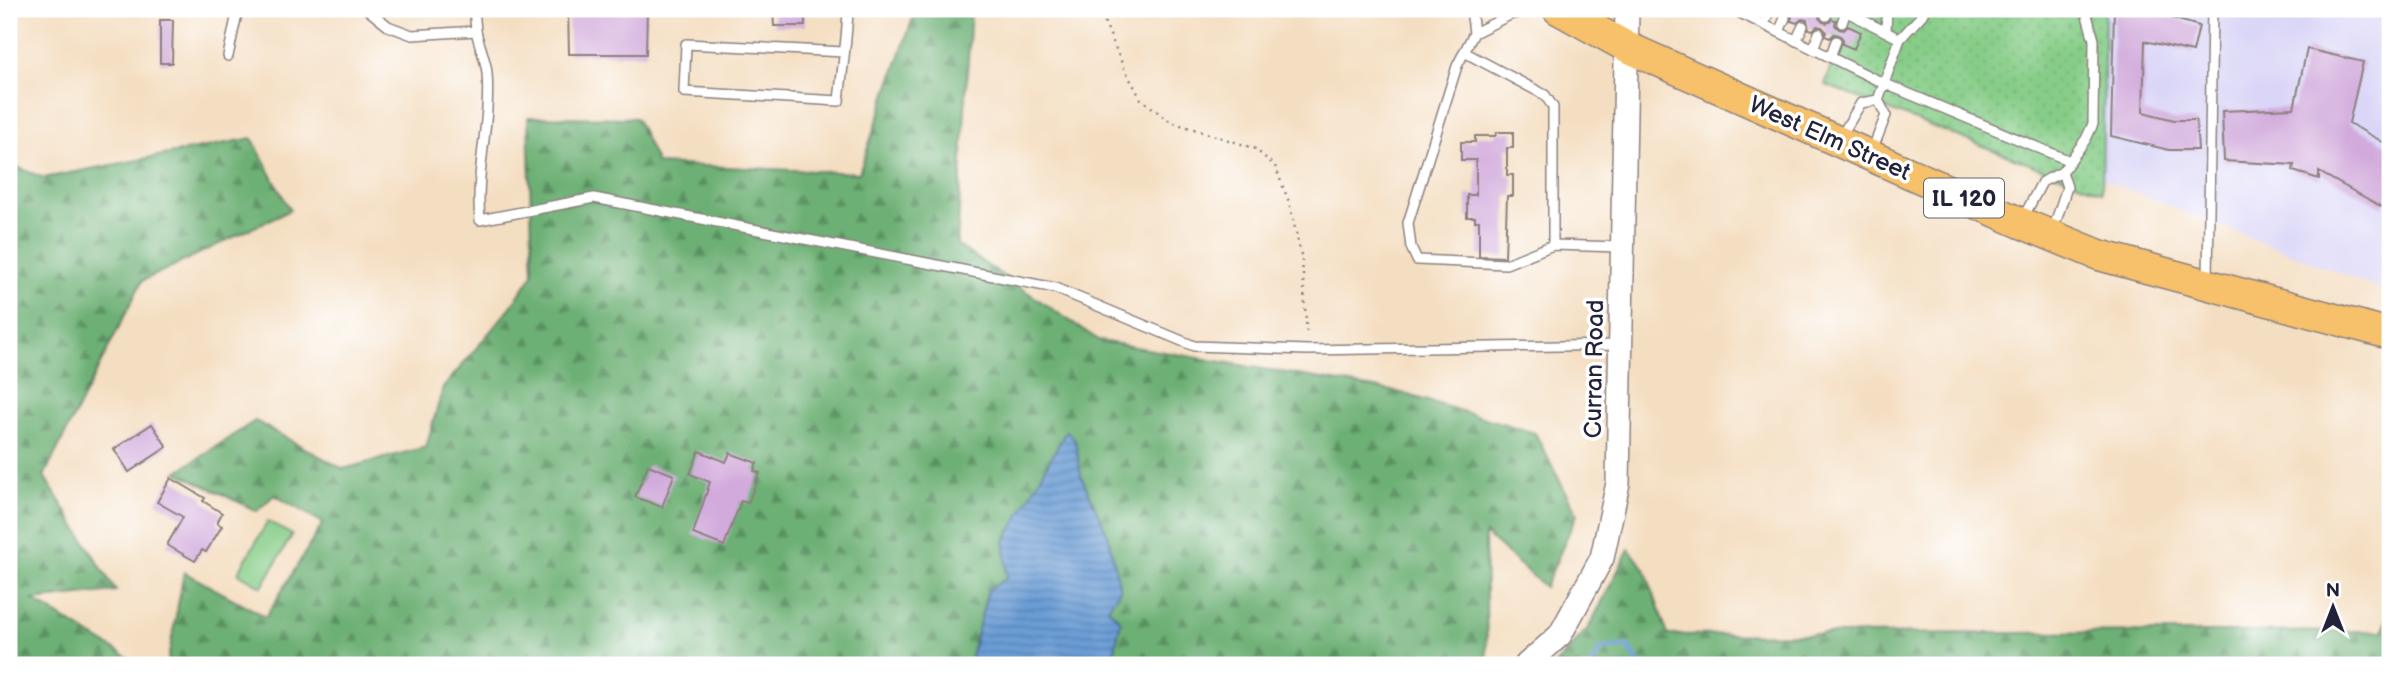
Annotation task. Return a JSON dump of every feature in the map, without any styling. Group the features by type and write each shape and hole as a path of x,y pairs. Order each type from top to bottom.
{"main road":[{"name":"West Elm Street","path":"1559,9 1627,47 2021,223 2099,255 2390,334"}],"street":[{"name":"Curran Road","path":"1526,665 1560,635 1602,558 1618,483 1627,9"}],"lane":[{"path":"228,56 238,9"},
{"path":"367,9 388,26 412,35 475,32"},
{"path":"474,9 475,32 487,71 487,122 478,201 480,220 594,198 1055,288 1194,346 1308,350 1619,345"},
{"path":"845,52 686,44 684,92 839,101 845,52 848,9"},
{"path":"1471,9 1474,33 1457,66 1408,223 1411,247 1417,260 1506,264 1553,245 1622,247"},
{"path":"1474,33 1510,15 1532,9"},
{"path":"1732,9 1747,12 1796,41 1883,83 2070,161"},
{"path":"1885,31 1887,9"},
{"path":"1870,156 1885,115 1878,100 1883,83 1900,39 1925,9"},
{"path":"2021,223 2042,182 2062,172 2086,139 2093,124 2094,40 2086,12 2081,9"},
{"path":"2208,285 2212,9"},
{"path":"1842,23 1844,10 1900,39"},
{"path":"1764,24 1769,11"},
{"path":"1779,32 1784,18"},
{"path":"1796,41 1802,26"},
{"path":"1813,49 1819,33"},
{"path":"1830,57 1836,41"},
{"path":"1464,52 1545,95 1553,107 1553,245"},
{"path":"1838,142 1861,103 1878,100"},
{"path":"2051,236 2067,187 2062,172"}],"path":[{"path":"1100,9 1124,68 1141,99 1171,122 1254,148 1275,166 1289,202 1302,259 1308,350"}],"shaded area":[{"path":"1840,9 2390,9 2390,293 2097,177"}],"green space":[{"path":"916,9 971,9 957,245 1100,341 1398,392 1535,433 1577,514 1545,587 1485,534 1487,658 1472,665 1104,665 1112,664 1107,608 1108,535 1081,476 1075,440 1005,542 1007,578 971,656 982,665 167,665 184,572 266,617 323,523 274,495 257,511 177,472 255,421 343,469 426,447 443,388 510,308 533,274 528,117 636,118 657,164 859,173"},
{"path":"1829,9 2105,9 2102,192 1825,85 1838,41 1828,21"},
{"path":"252,138 290,210 142,281 44,476 116,591 33,600 140,665 9,665 9,164 44,178"},
{"path":"268,521 292,535 262,587 238,573"},
{"path":"1629,549 1645,569 1668,635 2383,631 2390,608 2390,665 1555,665 1589,627"}],"water":[{"path":"1066,431 1075,440 1081,476 1108,535 1120,590 1108,608 1121,621 1112,664 982,665 971,656 988,590 1007,578 1005,542"}],"building":[{"path":"568,9 647,9 646,54 569,54"},
{"path":"773,9 805,9 805,26 774,26"},
{"path":"1775,9 1811,9 1820,13 1819,18 1823,22 1836,20 1835,25 1839,29 1844,30 1848,26 1861,32 1854,49 1842,44 1843,39 1839,35 1834,34 1830,38 1825,36 1826,31 1822,27 1809,29 1807,20 1802,19 1797,23 1791,21 1792,17 1788,12 1784,11 1779,15 1775,14"},
{"path":"2114,9 2140,9 2199,26 2193,52 2145,41 2143,112 2174,120 2196,120 2198,150 2169,150 2111,136"},
{"path":"160,20 173,20 172,63 160,63"},
{"path":"2307,49 2363,62 2349,123 2390,146 2390,193 2382,207 2319,172 2319,179 2293,171 2294,165 2224,161 2222,111 2294,108"},
{"path":"1497,132 1513,132 1513,148 1507,148 1507,175 1513,175 1513,196 1507,196 1505,257 1479,256 1479,221 1475,221 1475,217 1467,217 1467,195 1476,195 1476,160 1461,160 1461,142 1475,142 1475,136 1495,136"},
{"path":"152,424 167,447 129,472 114,449"},
{"path":"699,451 726,462 730,453 757,463 754,471 760,473 748,503 741,501 724,546 693,534 710,482 690,474"},
{"path":"648,465 674,475 662,507 635,497"},
{"path":"171,478 205,498 203,501 222,513 217,523 222,526 206,552 202,550 195,561 167,545 183,517 157,502"}],"waterway":[{"path":"1591,665 1601,649 1627,646 1640,665"}]}
